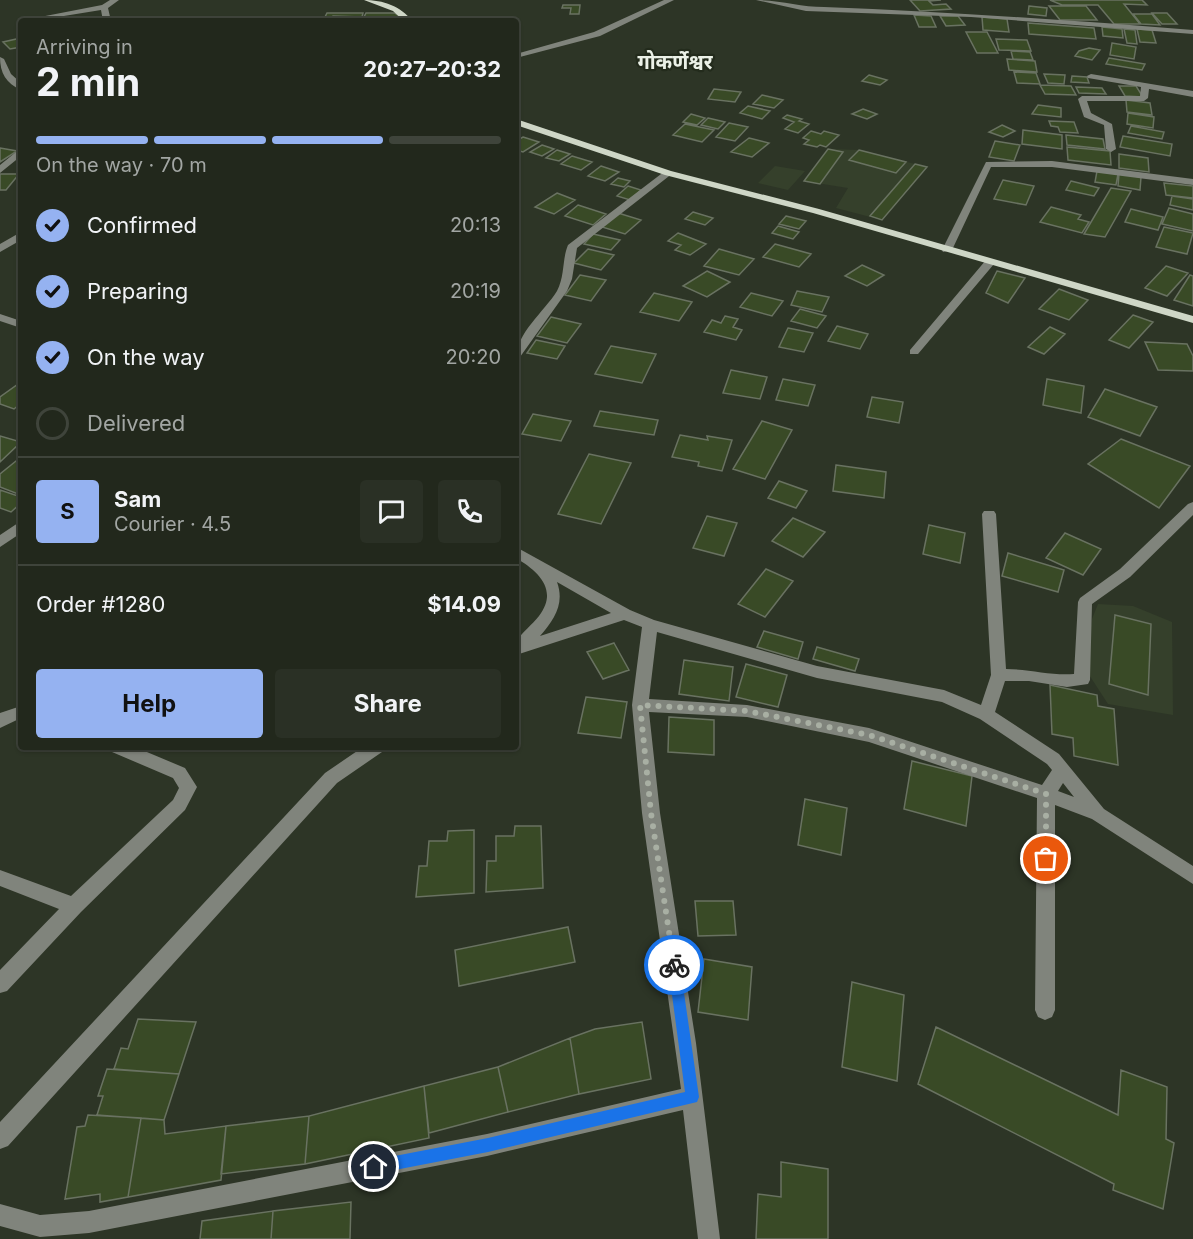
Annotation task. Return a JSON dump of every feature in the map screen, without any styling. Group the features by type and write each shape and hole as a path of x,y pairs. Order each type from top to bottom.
{"main road":[{"path":"368,0 396,10 406,18"},
{"path":"519,123 668,172 816,211 1193,320"}],"street":[{"path":"39,18 104,8 115,0"},
{"path":"519,55 597,34 670,0"},
{"path":"760,0 806,9 971,15 1193,32"},
{"path":"104,8 106,18"},
{"path":"0,59 3,77"},
{"path":"3,77 18,73"},
{"path":"1091,76 1193,94"},
{"path":"3,77 18,85"},
{"path":"1111,149 1108,124 1088,115 1082,99 1144,98 1145,85"},
{"path":"0,170 18,154"},
{"path":"947,250 989,164 1052,164 1193,182"},
{"path":"519,351 561,291 567,279 572,247 668,172"},
{"path":"0,249 18,237"},
{"path":"914,352 990,262"},
{"path":"0,317 18,324"},
{"path":"999,675 1029,675 1067,681 1082,680 1085,602 1125,573 1193,507"},
{"path":"987,714 999,675 989,514"},
{"path":"0,542 18,528"},
{"path":"519,554 625,614 650,624 817,672 944,696 987,714 1053,759 1098,814"},
{"path":"519,646 548,618 554,600 552,582 538,563"},
{"path":"519,647 625,614"},
{"path":"650,624 640,705 651,813 692,1097 709,1239"},
{"path":"640,705 747,711 869,735 1046,794 1098,814 1193,876"},
{"path":"0,721 18,712"},
{"path":"0,984 74,906 179,806 188,786 179,773 125,750"},
{"path":"0,1138 331,778 372,750"},
{"path":"1045,1010 1046,794 1062,770"},
{"path":"0,878 74,906"},
{"path":"0,1215 40,1226 89,1222 488,1145 692,1097"}],"shaded area":[{"path":"828,149 859,150 927,167 882,220 836,208 848,188 804,181"},
{"path":"775,166 805,171 788,190 758,183"},
{"path":"1098,604 1133,606 1172,622 1173,715 1108,704 1084,667 1092,619"}],"building":[{"path":"910,0 941,0 929,1 933,5 946,4 951,9 920,11"},
{"path":"1050,0 1142,0 1147,5 1124,4 1140,24 1114,24 1098,5 1062,5"},
{"path":"563,5 580,5 579,14 570,14 571,8 562,8"},
{"path":"1029,6 1047,8 1046,16 1028,14"},
{"path":"1049,6 1086,6 1097,20 1060,20"},
{"path":"327,13 363,13 362,17 324,18"},
{"path":"366,13 395,13 403,18 390,17 364,17"},
{"path":"1152,13 1167,13 1177,24 1162,24"},
{"path":"1133,14 1152,14 1160,25 1141,24"},
{"path":"914,15 931,16 936,27 919,27"},
{"path":"940,16 958,16 965,25 946,26"},
{"path":"982,17 1007,19 1009,32 983,30"},
{"path":"1028,23 1094,28 1096,39 1029,34"},
{"path":"1102,27 1122,29 1123,38 1103,36"},
{"path":"1124,29 1135,30 1137,44 1127,43"},
{"path":"1137,29 1152,30 1156,43 1140,42"},
{"path":"966,32 987,32 998,53 977,53"},
{"path":"18,39 18,48 10,49 3,42"},
{"path":"996,39 1027,40 1031,51 999,50"},
{"path":"1112,43 1136,47 1134,59 1110,55"},
{"path":"1089,48 1100,50 1092,60 1075,56 1079,51"},
{"path":"1011,51 1030,52 1033,60 1013,59"},
{"path":"1109,58 1145,64 1142,70 1106,64"},
{"path":"1007,59 1035,61 1037,72 1009,70"},
{"path":"1014,72 1036,73 1040,84 1017,83"},
{"path":"1044,74 1065,75 1064,84 1048,83"},
{"path":"869,75 887,80 880,85 862,81"},
{"path":"1072,76 1087,77 1089,83 1071,82"},
{"path":"1040,85 1071,86 1076,95 1045,94"},
{"path":"1119,86 1136,86 1143,97 1125,96"},
{"path":"1076,87 1102,88 1106,94 1079,93"},
{"path":"714,89 741,92 735,102 708,99"},
{"path":"762,95 783,100 774,108 753,104"},
{"path":"1126,100 1150,103 1152,115 1127,112"},
{"path":"1038,105 1061,108 1061,117 1032,114"},
{"path":"748,106 770,111 762,119 740,113"},
{"path":"863,109 877,114 867,119 852,114"},
{"path":"1128,113 1154,117 1153,128 1127,124"},
{"path":"691,114 705,118 697,125 683,122"},
{"path":"787,115 802,119 799,121 809,124 798,133 785,129 794,122 783,118"},
{"path":"708,118 725,122 718,129 701,125"},
{"path":"1049,121 1074,122 1078,133 1060,132 1058,127 1051,126"},
{"path":"729,123 748,127 735,141 716,137"},
{"path":"685,124 714,130 702,142 673,135"},
{"path":"1002,125 1015,131 1003,137 989,132"},
{"path":"1131,126 1164,132 1162,139 1128,133"},
{"path":"1023,130 1062,135 1062,149 1022,144"},
{"path":"811,131 821,134 824,131 839,135 826,147 820,145 817,147 804,144 809,140 803,138"},
{"path":"1066,135 1103,139 1105,149 1067,145"},
{"path":"1123,136 1172,144 1170,156 1120,147"},
{"path":"523,137 539,142 523,152 519,151 519,139"},
{"path":"749,138 769,143 752,157 731,152"},
{"path":"995,141 1020,145 1014,161 989,157"},
{"path":"542,145 554,149 542,156 530,152"},
{"path":"1067,147 1110,151 1111,165 1068,160"},
{"path":"0,148 17,151 0,162"},
{"path":"828,149 843,152 820,184 804,181"},
{"path":"557,150 570,154 559,161 546,158"},
{"path":"859,150 906,162 896,173 849,160"},
{"path":"1119,154 1148,158 1149,172 1119,168"},
{"path":"572,156 592,162 581,170 561,164"},
{"path":"915,164 927,167 882,220 870,216"},
{"path":"601,166 619,172 605,181 588,176"},
{"path":"1097,171 1118,174 1116,185 1095,182"},
{"path":"0,174 18,174 6,190 0,190"},
{"path":"1119,174 1141,177 1140,190 1118,186"},
{"path":"618,178 630,181 624,187 611,184"},
{"path":"1003,180 1034,186 1026,205 994,199"},
{"path":"1071,181 1099,188 1094,196 1066,190"},
{"path":"1164,183 1193,186 1193,198 1166,195"},
{"path":"628,186 641,190 630,200 617,196"},
{"path":"1111,188 1131,191 1105,237 1084,234"},
{"path":"557,193 575,200 554,214 535,207"},
{"path":"1172,196 1193,199 1193,210 1170,205"},
{"path":"578,205 606,214 593,225 565,216"},
{"path":"1051,207 1081,215 1078,219 1089,222 1082,233 1040,222"},
{"path":"1169,208 1193,214 1193,231 1162,224"},
{"path":"1131,209 1163,217 1158,230 1125,222"},
{"path":"693,212 713,218 705,225 685,219"},
{"path":"618,213 641,220 625,234 602,227"},
{"path":"786,216 806,221 799,229 779,224"},
{"path":"778,226 799,232 793,239 772,233"},
{"path":"1164,227 1193,233 1187,254 1156,247"},
{"path":"678,233 706,244 690,255 675,250 681,245 668,241"},
{"path":"593,234 620,240 611,250 584,244"},
{"path":"775,244 811,254 799,267 763,257"},
{"path":"588,249 614,255 601,270 574,263"},
{"path":"719,249 754,259 739,275 704,266"},
{"path":"862,265 884,275 867,286 845,276"},
{"path":"1166,266 1188,273 1167,296 1145,288"},
{"path":"707,271 730,282 707,297 683,286"},
{"path":"997,271 1025,278 1008,303 986,293"},
{"path":"580,275 606,280 591,301 565,295"},
{"path":"1190,275 1193,276 1193,306 1174,300"},
{"path":"1059,289 1088,300 1069,320 1039,309"},
{"path":"797,291 829,297 822,312 791,305"},
{"path":"654,293 692,302 679,321 640,312"},
{"path":"751,293 783,301 772,316 740,307"},
{"path":"800,309 826,316 817,328 791,321"},
{"path":"1133,315 1153,322 1129,348 1109,340"},
{"path":"725,316 738,319 733,327 742,330 736,340 704,332 712,320 721,323"},
{"path":"551,317 581,324 567,343 537,336"},
{"path":"837,326 868,334 860,349 828,341"},
{"path":"1050,327 1065,334 1044,354 1028,347"},
{"path":"788,328 813,333 804,352 779,347"},
{"path":"536,340 565,346 557,359 527,353"},
{"path":"1145,342 1187,344 1193,356 1193,371 1158,370"},
{"path":"611,346 656,354 642,383 595,374"},
{"path":"731,370 767,377 760,399 723,393"},
{"path":"783,379 815,385 808,406 776,400"},
{"path":"1047,379 1084,386 1081,413 1043,405"},
{"path":"18,384 18,406 14,409 0,404 0,397"},
{"path":"1105,389 1157,407 1140,436 1088,417"},
{"path":"872,397 903,402 899,423 867,417"},
{"path":"600,411 658,420 654,435 594,426"},
{"path":"533,414 571,421 561,441 522,434"},
{"path":"762,421 792,430 765,479 733,469"},
{"path":"680,435 708,440 707,436 732,440 722,471 698,466 699,462 672,457"},
{"path":"0,436 18,441 18,445 0,462"},
{"path":"1121,439 1190,466 1159,508 1088,464"},
{"path":"589,454 631,463 601,524 558,514"},
{"path":"18,459 18,494 0,487 0,474"},
{"path":"836,465 886,472 884,498 833,491"},
{"path":"779,481 807,491 796,508 768,498"},
{"path":"0,490 18,496 18,506 11,512 0,508"},
{"path":"707,516 737,523 724,556 693,548"},
{"path":"793,518 825,532 803,557 772,541"},
{"path":"929,525 965,533 960,563 923,554"},
{"path":"1065,533 1101,549 1083,575 1046,558"},
{"path":"1008,553 1064,570 1058,592 1002,576"},
{"path":"766,569 793,581 765,617 738,604"},
{"path":"1115,615 1151,624 1148,695 1109,684"},
{"path":"764,631 803,642 798,659 757,647"},
{"path":"614,643 629,670 603,679 587,652"},
{"path":"817,647 859,659 855,671 813,659"},
{"path":"684,660 733,667 729,701 679,694"},
{"path":"746,664 787,675 778,707 736,697"},
{"path":"1050,685 1097,695 1098,706 1114,709 1118,765 1074,756 1073,738 1052,734"},
{"path":"586,697 627,702 621,738 578,733"},
{"path":"669,717 714,720 714,755 668,752"},
{"path":"912,761 972,776 966,826 904,809"},
{"path":"805,799 847,808 841,855 798,845"},
{"path":"515,826 541,826 543,888 486,892 487,861 496,861 496,836 514,836"},
{"path":"474,830 474,893 416,897 419,866 427,866 429,841 447,841 448,831"},
{"path":"695,901 733,901 736,935 698,936"},
{"path":"568,927 575,962 459,986 455,950"},
{"path":"704,959 752,967 748,1020 698,1012"},
{"path":"852,982 904,995 897,1081 842,1067"},
{"path":"138,1019 196,1022 179,1074 114,1069 121,1048 128,1049"},
{"path":"642,1022 651,1079 579,1094 570,1038 595,1029"},
{"path":"936,1027 1118,1115 1121,1070 1167,1087 1166,1139 1174,1143 1163,1209 1113,1190 1114,1184 918,1084"},
{"path":"570,1038 579,1094 508,1112 498,1067"},
{"path":"498,1067 508,1112 429,1133 424,1086"},
{"path":"107,1069 179,1074 164,1120 97,1115 103,1096 98,1096"},
{"path":"424,1086 429,1138 305,1164 309,1116"},
{"path":"88,1115 141,1118 128,1197 100,1202 100,1194 65,1199 77,1127 85,1126"},
{"path":"309,1116 305,1164 221,1174 226,1126"},
{"path":"141,1118 164,1120 165,1134 226,1126 221,1180 128,1197"},
{"path":"781,1162 828,1169 828,1239 756,1239 758,1194 781,1197"},
{"path":"351,1202 350,1239 271,1239 273,1211"},
{"path":"273,1211 271,1239 200,1239 202,1221"}],"way so far":[{"path":"674,965 651,813 640,705 747,711 869,735 1046,794 1046,859"}],"district":[{"name":"गोकर्णेश्वर","path":"675,62"}],"route":[{"path":"374,1167 488,1145 692,1097 674,965"}]}
